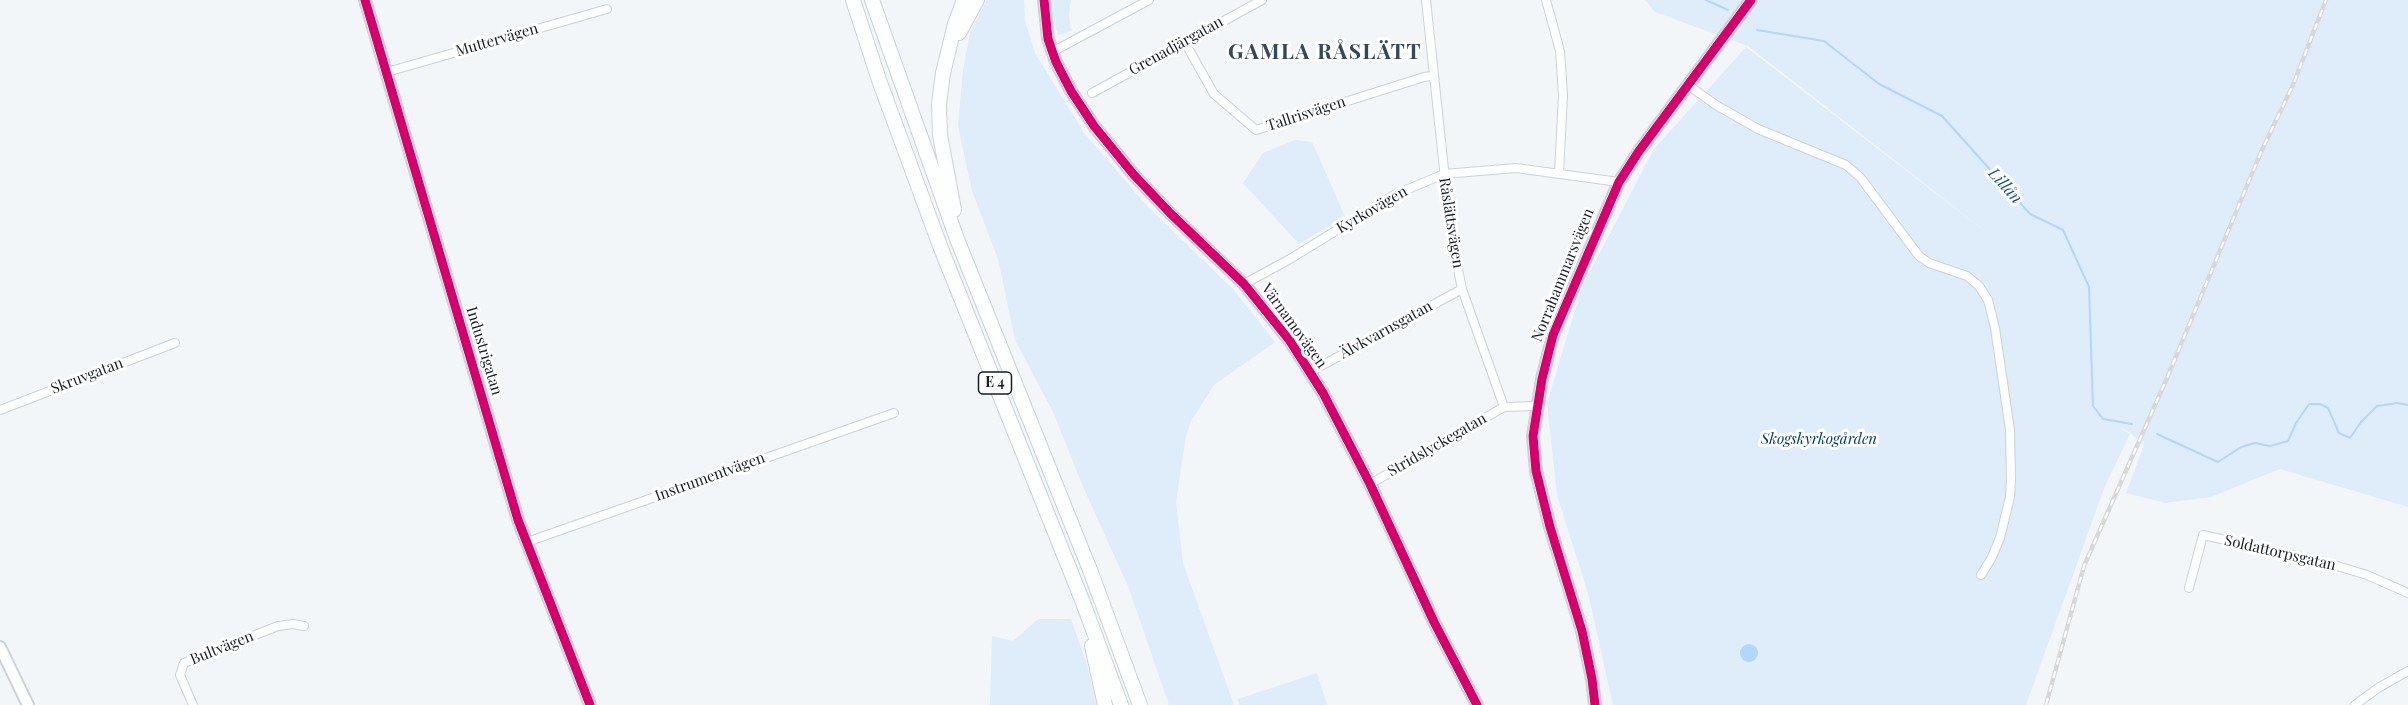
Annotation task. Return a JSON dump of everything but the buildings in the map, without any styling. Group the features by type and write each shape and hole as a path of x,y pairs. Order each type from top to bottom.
{"highway":[{"name":"E 4","path":"853,0 879,80 940,246 1082,600 1105,705"},
{"name":"E 4","path":"872,0 901,87 970,271 1090,570 1140,705"},
{"path":"964,0 955,24 940,89 940,135 952,200 970,271"},
{"path":"948,53 977,0"},
{"path":"1082,600 1121,705"}],"street":[{"name":"Industrigatan","path":"366,0 518,520 590,705"},
{"name":"Värnamovägen","path":"1044,0 1045,22 1052,52 1071,91 1094,126 1170,213 1244,284 1290,341 1310,372 1334,412 1370,484 1418,590 1477,705"},
{"path":"1052,52 1149,0"},
{"name":"Grenadjärgatan","path":"1092,93 1262,0"},
{"name":"Råslättsvägen","path":"1426,0 1451,235 1462,289 1504,406"},
{"path":"1546,0 1560,51 1563,95 1559,173"},
{"name":"Norrahammarsvägen","path":"1595,705 1582,632 1550,527 1536,471 1533,436 1537,406 1553,335 1619,182 1751,0"},
{"name":"Muttervägen","path":"387,72 607,9"},
{"name":"Tallrisvägen","path":"1184,41 1214,94 1256,130 1433,76"},
{"path":"1688,85 1716,105 1758,129 1846,165 1860,177 1919,256 1929,263 1967,276 1979,286 1988,300 1995,327 2010,430 2011,479 2010,497 2000,538 1981,575"},
{"name":"Kyrkovägen","path":"1244,284 1290,259 1394,195 1444,174 1516,168 1619,182"},
{"name":"Älvkvarnsgatan","path":"1310,372 1462,289"},
{"name":"Skruvgatan","path":"0,410 175,343"},
{"path":"1504,406 1537,406"},
{"name":"Stridslyckegatan","path":"1370,484 1504,406"},
{"name":"Instrumentvägen","path":"527,543 894,412"},
{"name":"Soldattorpsgatan","path":"2189,588 2203,535 2324,562 2367,575 2408,593"},
{"name":"Bultvägen","path":"192,705 180,675 184,663 278,626 293,624 304,626"},
{"path":"0,647 28,705"},
{"path":"2355,705 2378,688 2408,671"}],"green space":[{"path":"987,0 1024,0 1025,21 1035,53 1084,133 1147,206 1233,289 1275,342 1214,385 1191,421 1186,436 1176,502 1183,563 1234,705 1169,705 1128,586 1084,489 1054,414 1015,340 998,259 972,191 958,126 963,70 970,32"},
{"path":"1052,0 1071,0 1069,15 1071,31 1058,35 1050,10"},
{"name":"Skogskyrkogården","path":"1645,0 2408,0 2408,507 2280,469 2211,497 2165,503 2126,493 2144,445 2129,432 2117,426 2130,434 2105,486 2026,705 1613,705 1588,593 1557,495 1547,403 1582,287 1654,149 1746,47 2017,256 1748,46 1655,12"},
{"path":"1295,140 1312,142 1345,216 1299,244 1243,183 1263,153"},
{"path":"1038,619 1071,619 1086,662 1097,705 990,705 992,636 1013,641"},
{"path":"1317,673 1327,705 1239,705 1238,699"}],"water":[{"path":"1749,644 1755,647 1758,653 1755,659 1749,662 1743,659 1740,653 1743,647"}],"waterway":[{"name":"Lillån","path":"1706,0 1728,10"},
{"name":"Lillån","path":"1757,30 1824,41 1879,84 1942,116 2030,214 2063,230 2089,287 2093,406 2103,419 2132,424"},
{"name":"Lillån","path":"2157,434 2218,462 2241,447 2255,443 2270,446 2288,441 2296,423 2309,404 2320,404 2328,408 2339,433 2350,438 2361,422 2377,406 2397,403 2408,405"}],"railway":[{"path":"2046,705 2084,566 2167,378 2261,152 2293,85 2326,0"}],"cycle path":[{"path":"365,0 518,520 590,705"},
{"path":"1044,0 1048,39 1056,62 1071,91 1094,126 1134,175 1170,213 1244,284 1290,341 1323,393 1370,484 1434,622 1477,705"},
{"path":"1595,705 1582,631 1550,527 1536,471 1533,436 1542,379 1553,335 1619,182 1639,151 1751,0"}],"district":[{"name":"GAMLA RÅSLÄTT","path":"1325,52"}]}
